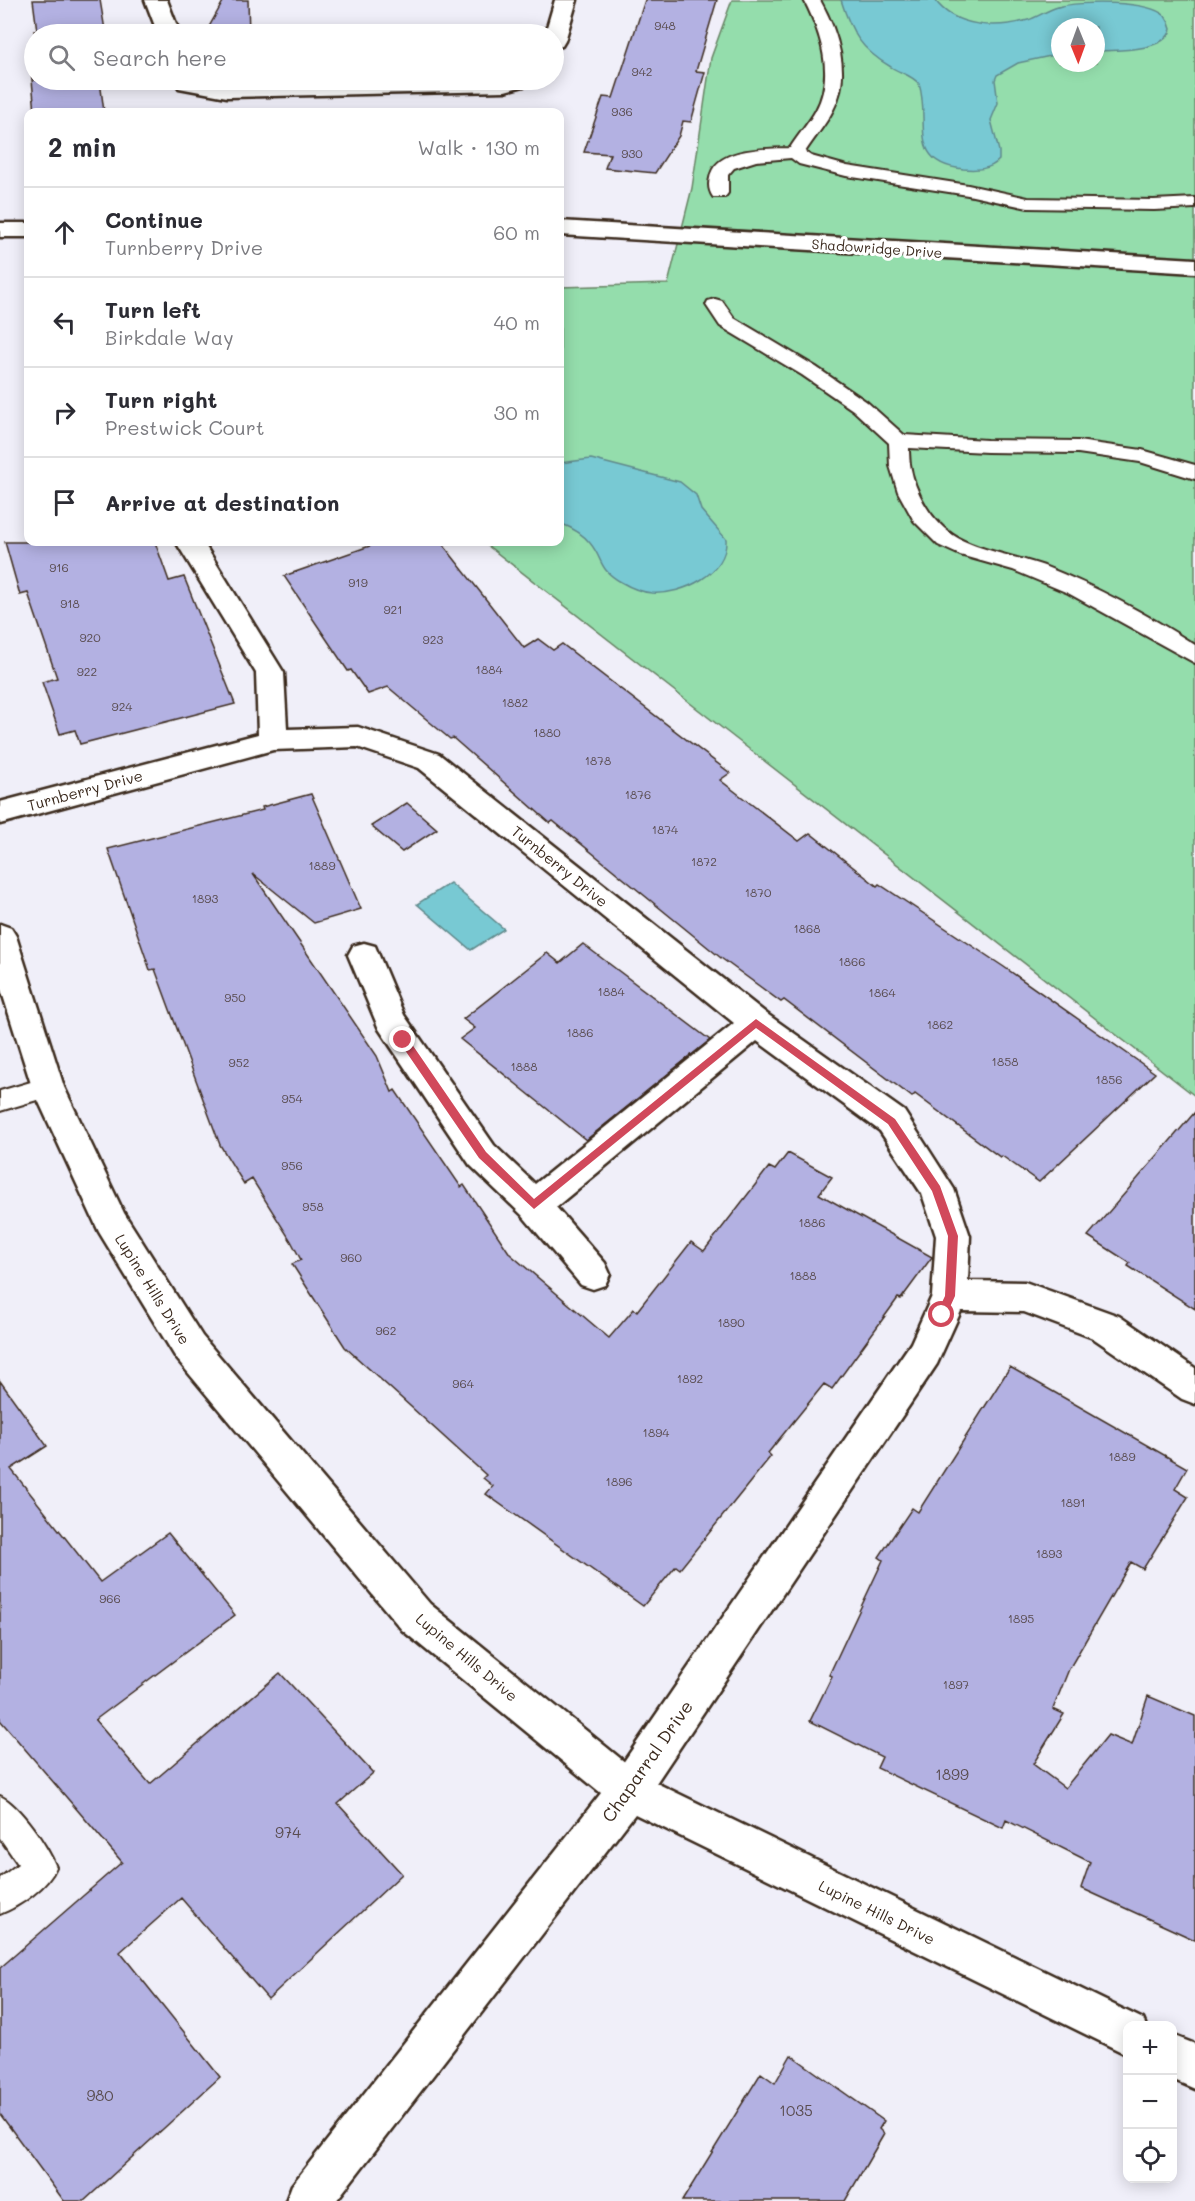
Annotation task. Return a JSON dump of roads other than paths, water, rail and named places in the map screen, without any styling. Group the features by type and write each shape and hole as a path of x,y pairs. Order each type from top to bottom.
{"street":[{"path":"156,0 165,24"},
{"path":"559,24 566,0"},
{"name":"Shadowridge Drive","path":"564,228 1195,266"},
{"path":"0,230 24,230"},
{"path":"192,546 270,673 273,740"},
{"name":"Turnberry Drive","path":"0,813 273,740 358,737 429,761 756,1023 892,1121 937,1189 953,1236 950,1296"},
{"name":"Lupine Hills Drive","path":"0,936 48,1087 111,1222 189,1347 416,1617 628,1790 1123,2032"},
{"path":"364,955 390,1020 482,1155 534,1205 593,1274"},
{"path":"534,1205 756,1023"},
{"path":"950,1296 1025,1297 1096,1323 1106,1327 1195,1388"},
{"name":"Chaparral Drive","path":"308,2201 579,1856 628,1790 924,1353 950,1296"},
{"path":"1177,2058 1195,2067"}],"lane":[{"path":"795,153 825,109 835,81 826,26 812,0"},
{"path":"719,193 718,178 723,167 734,161 752,156 795,153 805,160 846,171 968,190 1028,203 1154,206 1195,202"},
{"path":"715,305 727,322 809,371 860,406 899,441 1015,447 1078,447 1142,456 1195,472"},
{"path":"899,441 897,454 911,497 920,513 938,535 966,550 1016,564 1060,581 1127,615 1195,655"},
{"path":"0,1101 48,1087"},
{"path":"0,1812 40,1867 0,1898"}],"water":[{"path":"841,0 935,0 943,9 965,21 990,25 1028,20 1054,8 1068,5 1113,3 1157,11 1165,16 1171,29 1167,37 1150,46 1105,51 1105,18 1051,18 1051,56 1018,63 997,75 995,80 998,103 991,120 999,160 987,168 963,169 945,165 934,158 927,149 919,84 872,54 858,39"},
{"path":"591,459 680,482 696,495 701,510 726,539 725,551 720,562 701,580 690,586 664,593 640,591 613,577 587,540 564,525 564,462"},
{"path":"450,883 504,929 471,950 417,904"}]}
